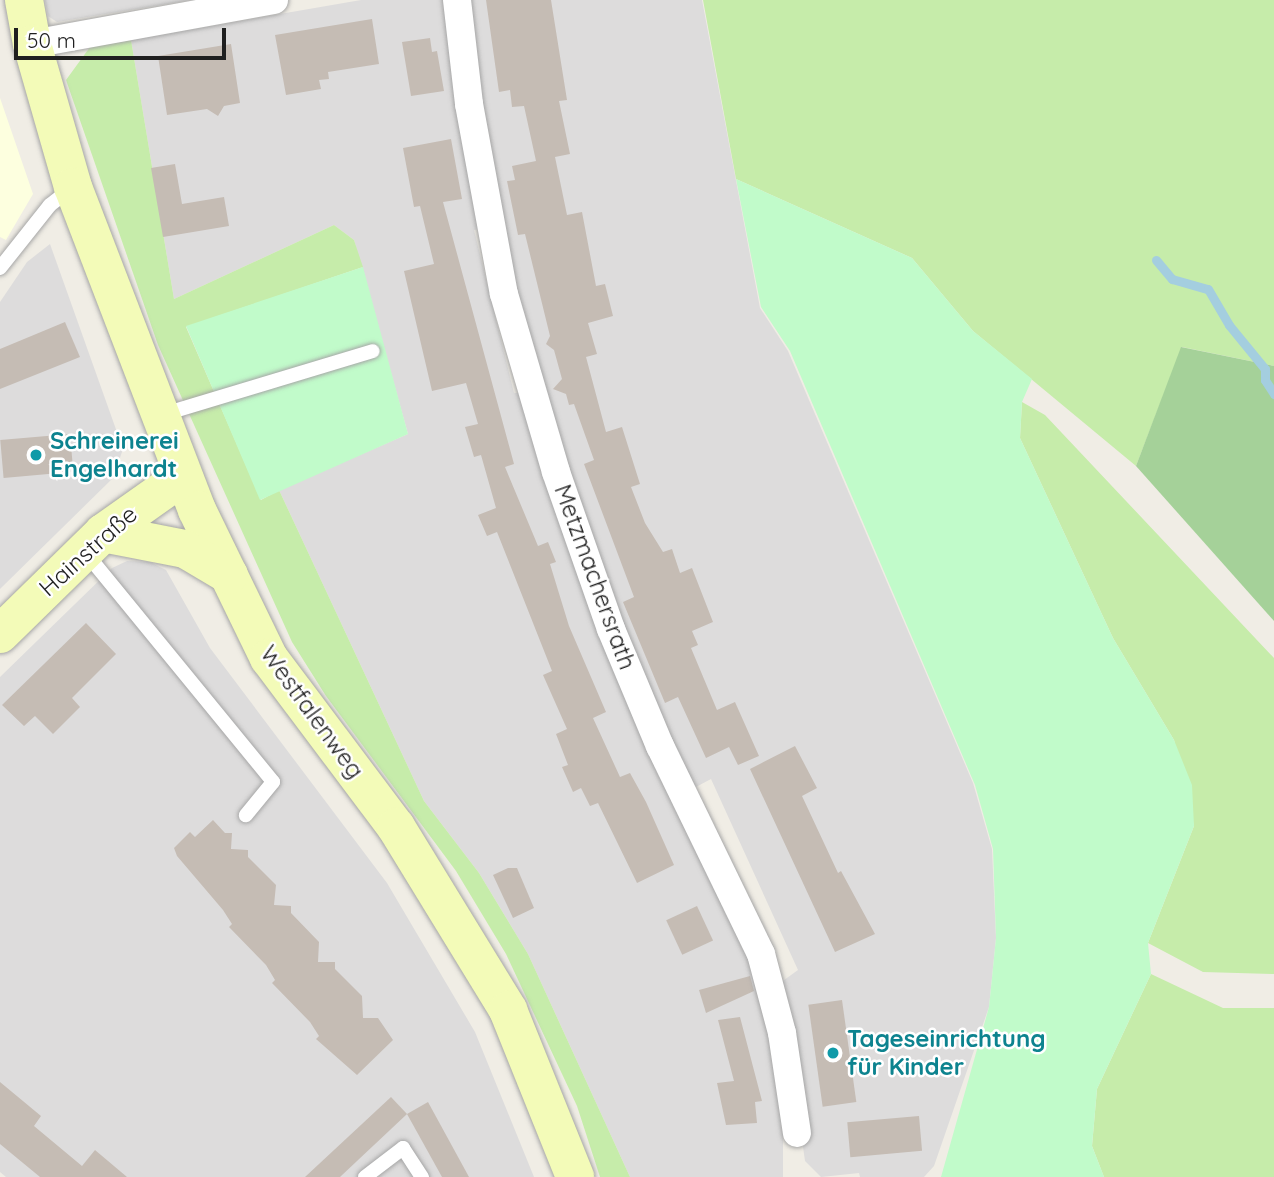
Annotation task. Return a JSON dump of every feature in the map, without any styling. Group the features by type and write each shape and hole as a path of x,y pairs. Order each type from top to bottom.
{"street":[{"name":"Westfalenweg","path":"24,0 32,44 73,187 182,477 269,658 396,827 495,988 575,1177"},
{"path":"32,44 274,0"},
{"name":"Metzmachersrath","path":"457,0 469,104 504,294 556,472 611,629 660,746 761,954 782,1033 797,1133"},
{"name":"Hainstraße","path":"0,634 94,542 182,477"},
{"path":"94,542 158,540 185,549 229,575"}],"lane":[{"path":"0,268 50,205 73,187"},
{"path":"160,416 373,351"},
{"path":"94,542 273,782 246,815"},
{"path":"365,1177 403,1148 422,1177"}],"shaded area":[{"path":"45,0 191,0 57,22 48,16"},
{"path":"361,0 443,0 481,229 474,230 514,393 520,393 629,700 671,800 744,946 763,1004 783,1116 783,1177 630,1177 528,954 479,873 424,801 279,490 408,434 354,240 334,225 174,299 131,40"},
{"path":"465,0 702,0 760,308 788,351 973,783 992,849 996,938 989,1007 934,1166 924,1177 860,1177 859,1173 821,1177 805,1161 780,983 798,970 711,779 694,788 664,729 583,523 518,303"},
{"path":"0,98 33,194 6,240 0,237"},
{"path":"50,244 123,449 113,478 0,589 0,302 27,262"},
{"path":"127,561 150,562 166,570 210,648 387,883 475,1032 534,1177 6,1177 0,1172 0,677 112,568"}],"green space":[{"path":"703,0 1274,0 1274,366 1182,347 1136,466 973,331 912,258 736,179"},
{"path":"131,40 174,299 334,225 354,240 363,267 186,327 261,500 279,490 424,801 479,873 528,954 630,1177 600,1177 577,1106 506,954 456,871 326,696 292,642 158,345 66,80 90,47"},
{"path":"736,179 912,258 973,331 1032,379 1022,402 1020,438 1113,638 1174,740 1192,785 1194,826 1148,943 1151,974 1097,1089 1092,1146 1104,1177 941,1177 989,1007 996,938 993,849 975,785 790,351 761,307"},
{"path":"363,267 408,434 260,500 186,326"},
{"path":"1181,347 1274,366 1274,621 1136,466"},
{"path":"1022,402 1045,415 1274,658 1274,974 1203,972 1148,943 1194,826 1174,740 1113,638 1020,438"},
{"path":"1151,974 1223,1008 1274,1008 1274,1177 1104,1177 1092,1146 1097,1089"}],"building":[{"path":"486,0 551,0 567,100 559,101 570,154 555,157 567,215 582,212 596,286 605,284 613,316 588,323 597,354 586,357 606,432 622,427 640,484 631,487 645,523 663,552 672,549 680,573 692,568 713,622 692,631 698,645 691,648 717,710 735,702 759,756 738,765 729,747 706,758 678,697 665,703 623,602 634,597 584,464 594,460 574,404 569,405 566,394 553,389 562,379 554,350 546,344 550,336 525,234 518,235 507,181 515,180 512,166 536,161 524,106 512,107 510,90 499,92"},
{"path":"372,19 379,64 328,72 329,79 319,80 321,89 286,95 275,35"},
{"path":"430,38 432,52 437,51 444,91 411,96 402,42"},
{"path":"231,44 240,103 224,106 218,116 207,109 167,115 158,56"},
{"path":"451,139 462,199 443,202 514,464 505,467 538,546 548,542 556,562 550,564 569,626 606,712 593,718 620,777 630,773 646,802 674,865 637,883 598,803 590,806 581,788 573,792 562,767 568,765 556,734 567,729 543,675 552,671 497,532 487,536 478,515 496,508 481,455 474,457 465,427 478,424 466,383 432,391 404,271 434,264 420,206 414,207 403,148"},
{"path":"175,164 182,204 224,197 229,226 163,237 151,168"},
{"path":"65,322 80,357 0,389 0,349"},
{"name":"Schreinerei Engelhardt","path":"70,434 73,472 4,478 0,440"},
{"path":"86,623 116,654 72,698 80,707 53,734 35,716 24,726 2,705"},
{"path":"795,746 817,788 802,796 838,873 841,871 875,934 835,952 750,769"},
{"path":"213,820 225,833 232,833 231,849 248,850 248,857 276,885 274,905 291,906 291,913 319,942 318,962 335,962 335,969 362,996 363,1018 378,1018 393,1040 357,1075 316,1039 319,1036 310,1022 272,983 275,980 266,965 229,927 232,924 223,910 177,856 174,848 190,832 195,837"},
{"path":"508,868 517,868 534,908 513,918 493,875"},
{"path":"697,906 713,940 682,955 666,920"},
{"path":"750,976 754,991 706,1013 699,990"},
{"name":"Tageseinrichtung für Kinder","path":"842,1000 856,1102 823,1107 808,1005"},
{"path":"740,1017 762,1101 755,1102 757,1123 726,1125 717,1083 734,1081 718,1020"},
{"path":"0,1082 41,1116 34,1126 82,1166 95,1150 127,1177 40,1177 0,1144"},
{"path":"391,1097 407,1114 340,1177 305,1177"},
{"path":"428,1102 469,1177 442,1177 407,1114"},
{"path":"919,1116 922,1151 850,1157 847,1122"}],"waterway":[{"path":"1156,260 1172,279 1208,289 1229,325 1265,369 1265,380 1274,394"}],"place":[{"name":"Schreinerei Engelhardt","path":"36,455"},
{"name":"Tageseinrichtung für Kinder","path":"833,1053"}]}
